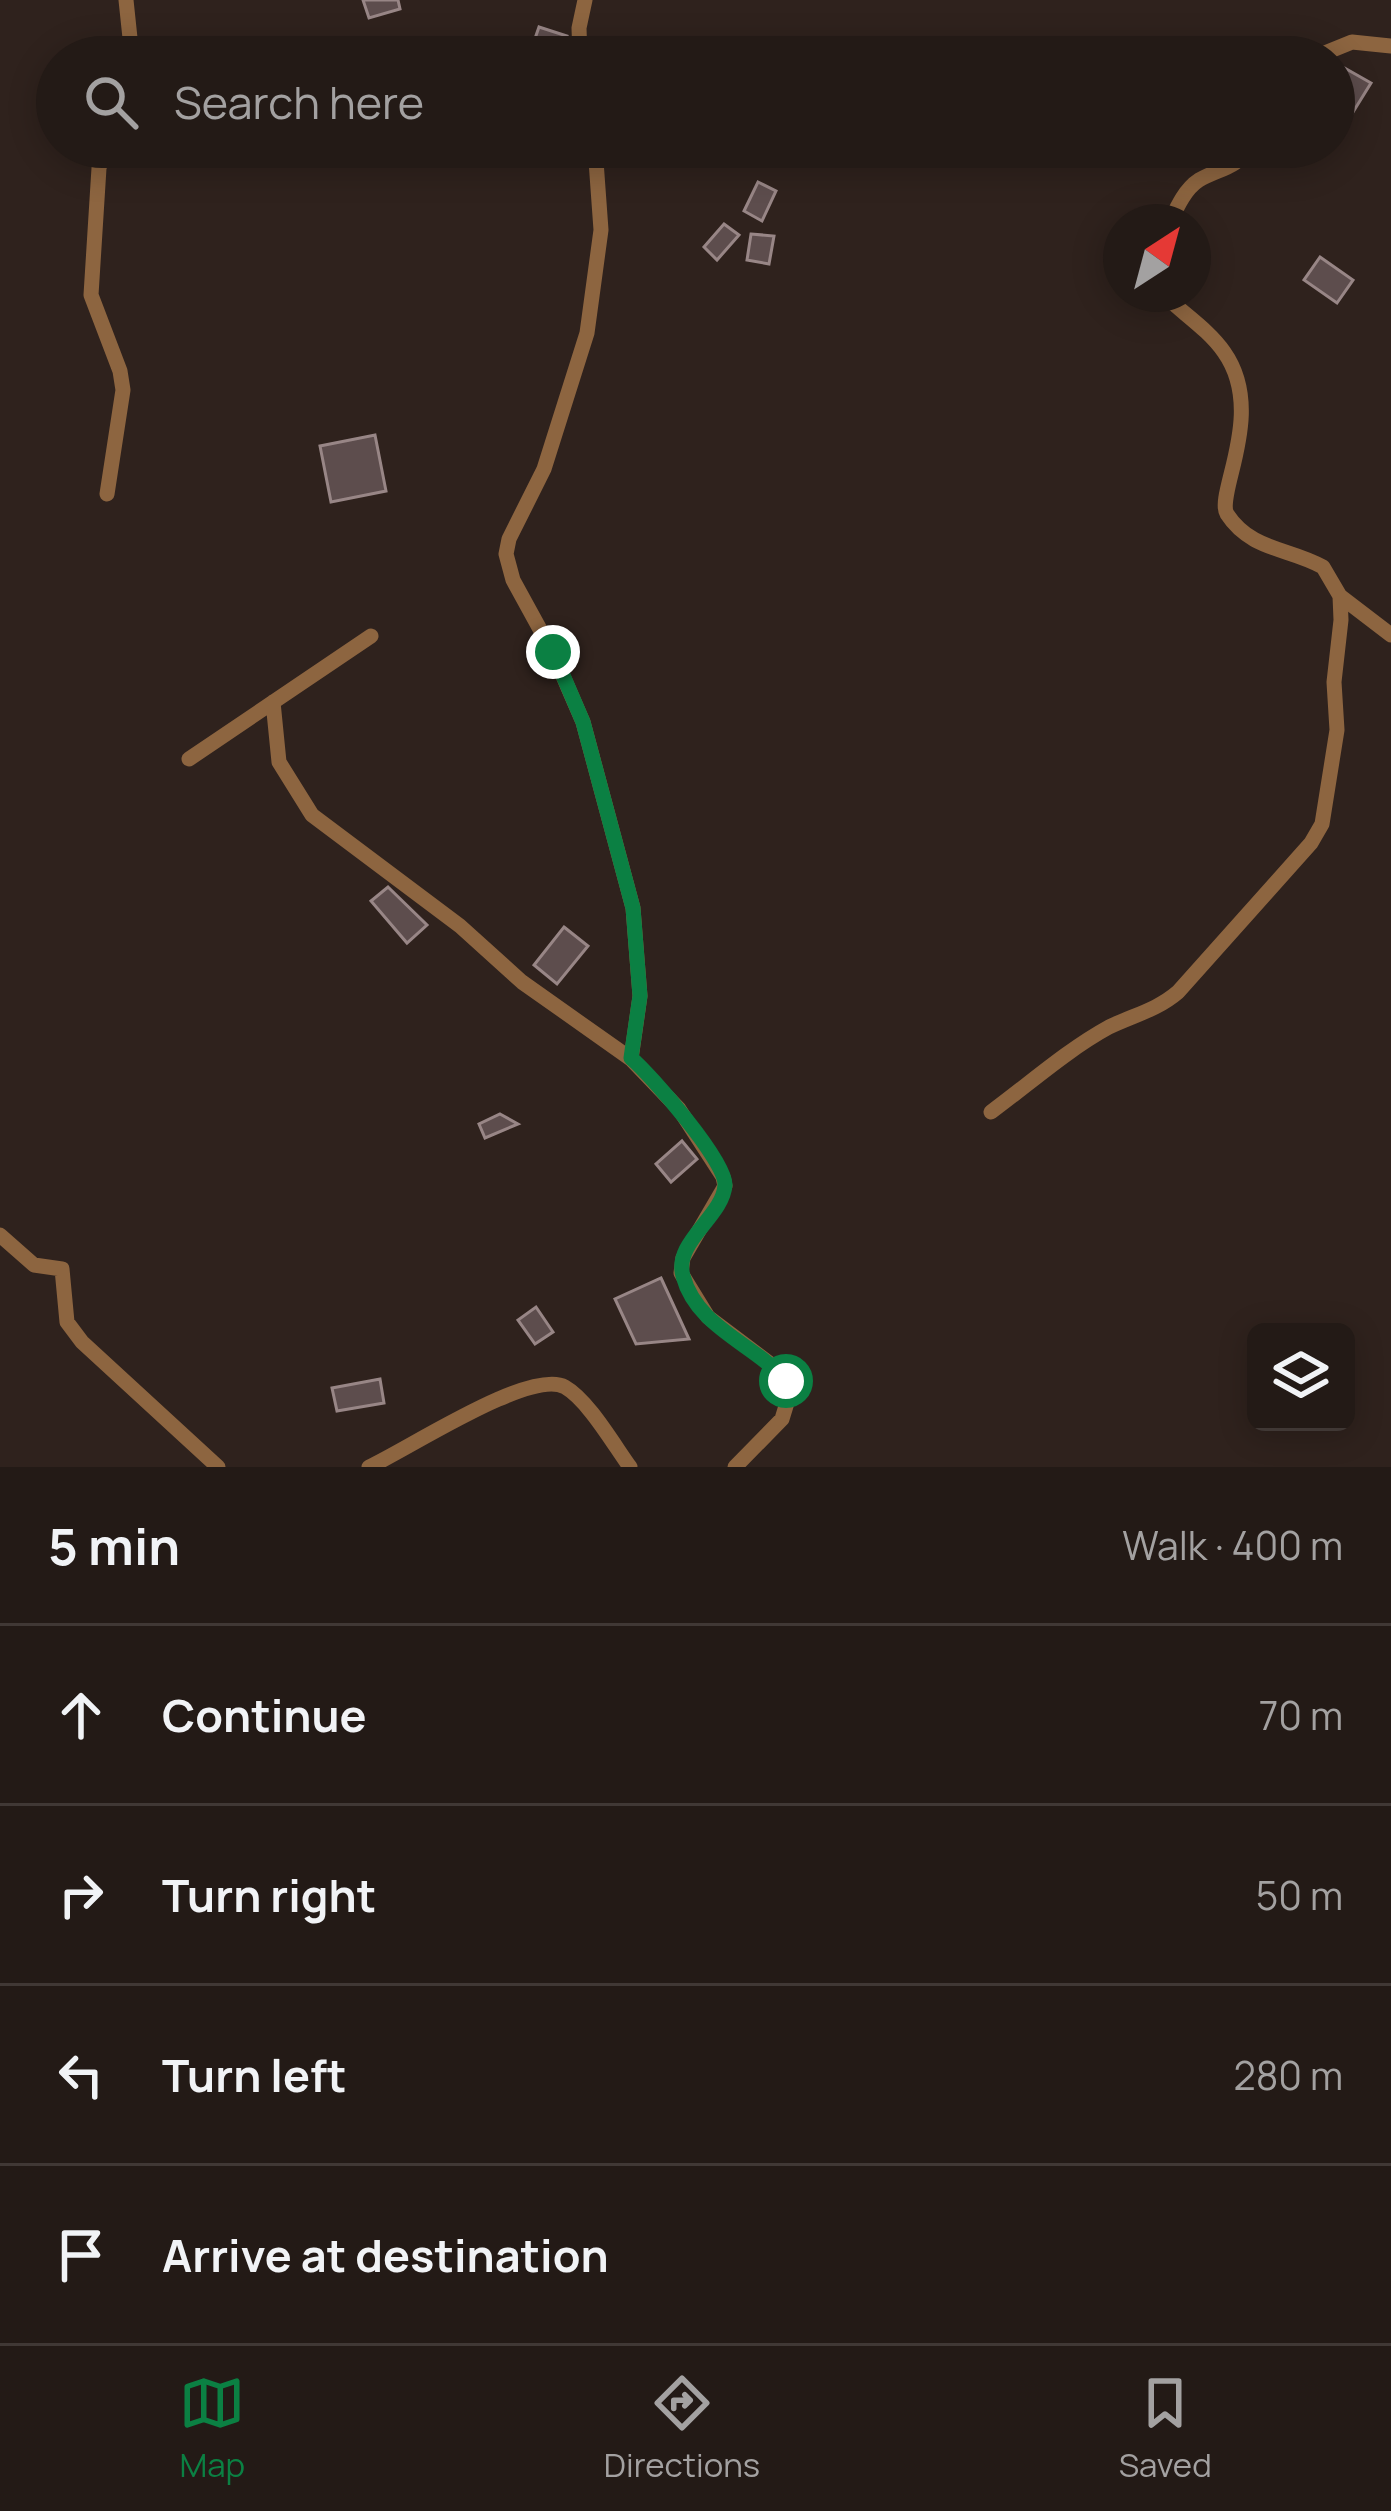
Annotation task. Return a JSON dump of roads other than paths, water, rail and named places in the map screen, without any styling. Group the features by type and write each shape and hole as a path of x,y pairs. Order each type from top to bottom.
{"street":[{"path":"126,0 130,36"},
{"path":"579,36 585,0"},
{"path":"1355,42 1391,46"},
{"path":"99,168 91,295 120,371 122,390 107,494"},
{"path":"597,168 601,230 587,333 544,469 508,539 506,554 513,580 553,652 583,722 633,908 640,996 631,1058"},
{"path":"1179,204 1197,181 1230,168"},
{"path":"1182,312 1226,354 1239,388 1244,416 1225,498 1228,514 1261,546 1323,567 1340,596 1391,634"},
{"path":"991,1112 1096,1035 1166,1002 1316,834 1326,812 1337,730 1334,682 1340,596"},
{"path":"189,759 371,636"},
{"path":"273,702 279,763 312,815 447,916 522,982 631,1058 679,1109 723,1177 722,1192 683,1258 681,1273 689,1291 723,1331 773,1366 790,1393 782,1419 735,1467"},
{"path":"0,1235 34,1265 62,1269 67,1322 82,1342 218,1467"},
{"path":"369,1467 482,1406 539,1384 554,1383 575,1394 630,1467"}]}
